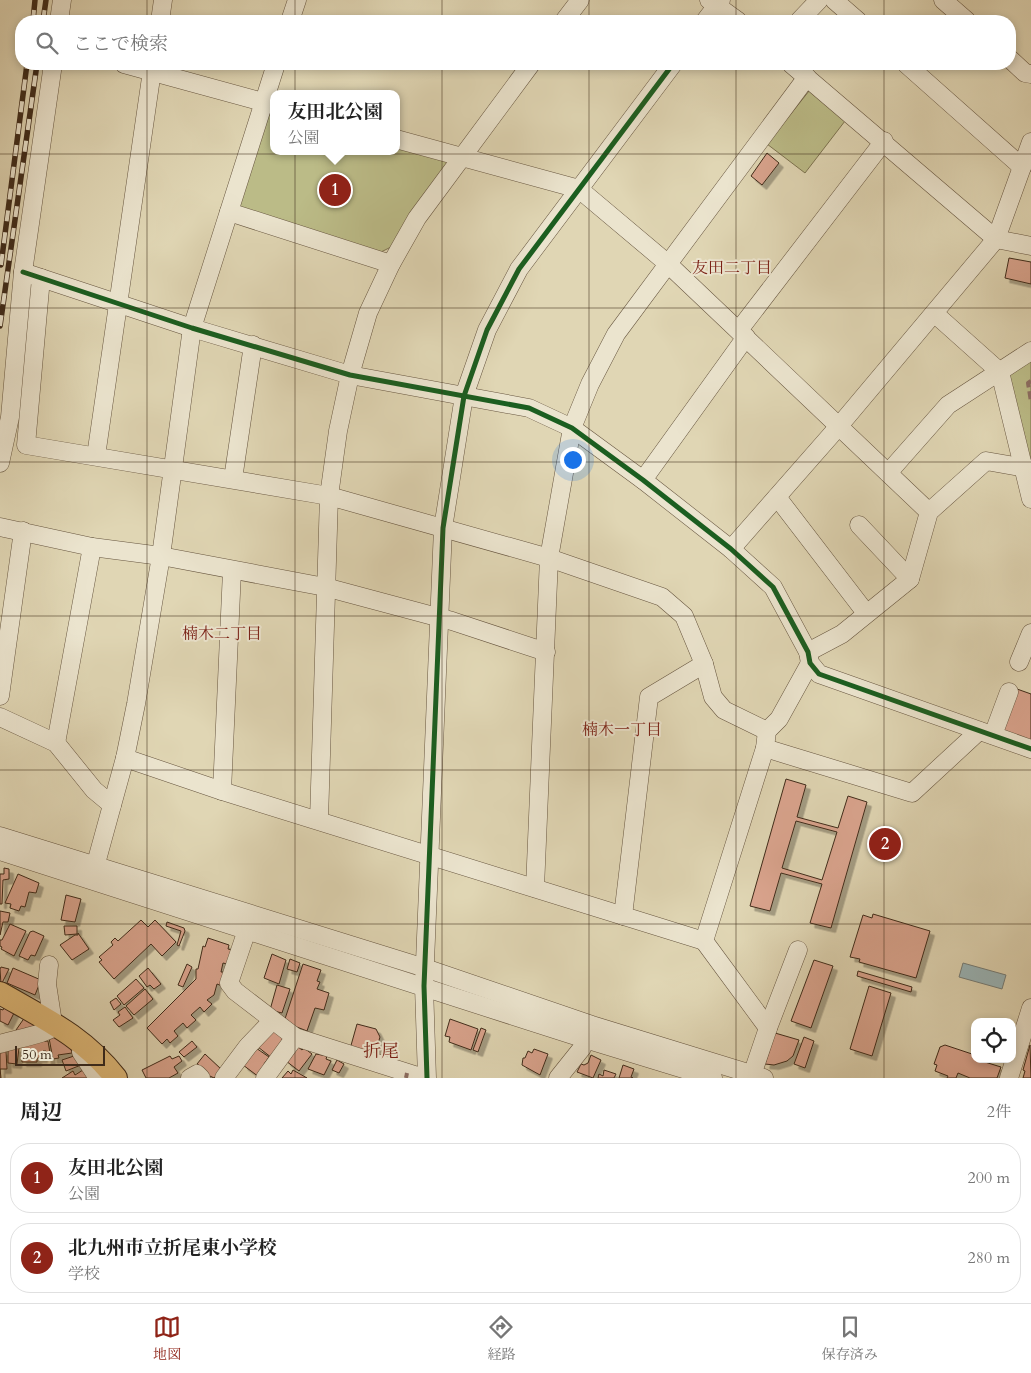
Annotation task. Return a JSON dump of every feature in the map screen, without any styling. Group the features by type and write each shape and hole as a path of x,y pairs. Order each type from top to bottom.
{"main road":[{"path":"0,993 58,1026 99,1057 116,1078"}],"street":[{"path":"60,15 62,0"},
{"path":"161,15 163,0"},
{"path":"292,15 297,0"},
{"path":"569,15 580,0"},
{"path":"805,15 819,0"},
{"path":"834,0 851,15"},
{"path":"943,0 960,15"},
{"path":"708,15 716,2 731,15"},
{"path":"1016,65 1025,73 1031,74"},
{"path":"0,463 10,417 22,272 52,70"},
{"path":"96,456 120,304 153,70"},
{"path":"95,866 126,758 161,556 192,328 230,212 269,103 160,70"},
{"path":"271,90 275,70"},
{"path":"319,820 329,496 338,431 350,375 368,313 391,264 417,218 526,70"},
{"path":"246,930 229,983 235,991 295,1037 425,1078 424,986 443,528 464,396 487,330 519,269 668,70"},
{"path":"798,70 884,141 996,239 1031,246"},
{"path":"913,70 1022,167"},
{"path":"535,888 546,652 548,558 572,428 590,384 616,334 807,77"},
{"path":"400,140 578,189 667,263 929,512"},
{"path":"643,480 742,334 884,141"},
{"path":"730,549 839,426 996,239 1031,142"},
{"path":"230,212 391,264"},
{"path":"22,272 192,328 350,375 529,408 572,428 643,480 730,549 773,587 809,658 820,674 1031,750"},
{"path":"41,278 26,446 96,456 329,496 548,558 662,598 684,616 704,664 713,697 724,710 766,739 912,793 986,733 1009,692"},
{"path":"934,313 1000,372 1026,468 1031,499"},
{"path":"233,479 253,345"},
{"path":"888,473 948,405 1031,351"},
{"path":"704,941 766,739 779,719 809,658 910,579 929,512 986,461 1026,468"},
{"path":"776,497 866,613"},
{"path":"859,525 910,579"},
{"path":"0,527 92,547 161,556 232,571 325,587 440,619 546,652"},
{"path":"0,696 23,531"},
{"path":"56,742 92,547"},
{"path":"222,792 232,571"},
{"path":"1019,662 1031,633"},
{"path":"623,916 649,697 704,664"},
{"path":"0,717 56,742 94,790 112,805"},
{"path":"126,758 222,792 319,820 704,941 768,1028"},
{"path":"0,836 425,968 592,1025 756,1077 768,1028 798,950"},
{"path":"0,851 424,986 585,1039 675,1072 713,1078"},
{"path":"49,965 47,984 58,1026 98,1078"},
{"path":"1009,1078 1031,1008"},
{"path":"224,1078 248,1046 272,1021"},
{"path":"0,1044 31,1034 49,1032 58,1026"},
{"path":"265,1078 295,1037"},
{"path":"558,1078 582,1048 585,1039"},
{"path":"190,1078 197,1074 201,1078"}],"green space":[{"path":"809,91 845,121 805,173 767,144"},
{"path":"270,114 270,155 400,155 400,147 447,161 449,166 393,246 381,252 238,209 267,117"},
{"path":"1031,355 1031,464 1008,373"}],"water":[{"path":"963,963 1006,975 1002,989 959,977"}],"building":[{"path":"767,153 779,163 762,185 751,176"},
{"path":"1009,258 1031,262 1031,284 1005,278"},
{"path":"1017,689 1031,694 1031,741 1002,730"},
{"path":"786,779 806,785 797,817 838,828 848,796 867,802 831,928 810,923 822,884 781,873 770,911 750,906","holes":["796,821 837,832 822,880 782,868"]},
{"path":"4,868 9,869 9,879 3,880 2,904 0,904 0,874 4,874"},
{"path":"18,874 39,883 36,893 29,892 25,907 21,906 19,911 10,908 11,904 5,903"},
{"path":"66,895 81,899 75,922 61,920"},
{"path":"0,911 10,913 8,922 3,922 0,935"},
{"path":"873,914 930,931 916,978 859,962 860,959 850,957 863,915 872,918"},
{"path":"141,920 148,927 155,920 176,942 162,956 151,944 114,979 99,962 102,960 99,957 113,945 111,942 115,938 118,941"},
{"path":"167,922 184,928 185,931 179,946 177,945 181,931 166,926"},
{"path":"10,924 26,931 14,956 1,949 2,947 0,946 0,940 2,940"},
{"path":"64,926 77,926 77,934 65,935"},
{"path":"33,931 44,936 35,956 31,955 28,960 19,956 30,932"},
{"path":"78,933 89,949 72,960 60,945 78,935"},
{"path":"208,938 229,945 228,949 232,950 227,964 223,963 221,972 225,972 222,986 217,984 214,995 207,1000 212,1004 204,1012 200,1007 191,1015 196,1020 187,1028 183,1023 174,1031 178,1036 170,1043 167,1039 162,1044 147,1028 196,979 196,969 198,969 203,946 205,947"},
{"path":"272,954 286,960 279,984 264,978"},
{"path":"290,959 300,963 297,972 287,969"},
{"path":"814,960 833,966 811,1028 791,1021"},
{"path":"187,964 192,967 183,987 178,985"},
{"path":"303,964 321,970 317,981 320,982 317,989 329,993 324,1010 315,1008 307,1031 284,1022"},
{"path":"1,967 9,969 1,985 0,969"},
{"path":"13,968 41,980 35,995 7,983"},
{"path":"148,968 161,984 154,989 150,985 147,987 139,976"},
{"path":"858,971 912,987 911,992 857,976"},
{"path":"136,979 144,988 124,1005 117,996"},
{"path":"277,985 290,989 282,1013 270,1010"},
{"path":"869,986 891,993 872,1056 850,1049"},
{"path":"145,989 153,999 134,1015 126,1006"},
{"path":"116,998 121,1004 114,1010 110,1002"},
{"path":"5,1006 15,1011 8,1025 0,1021 0,1009 3,1010"},
{"path":"125,1007 133,1018 119,1027 113,1020 120,1015 118,1012"},
{"path":"25,1017 38,1023 36,1028 30,1031 25,1028 22,1033 16,1030"},
{"path":"450,1019 478,1029 471,1050 449,1042 450,1037 445,1036"},
{"path":"357,1024 376,1029 380,1037 374,1057 350,1049"},
{"path":"481,1028 486,1030 478,1052 473,1050"},
{"path":"271,1029 283,1038 272,1058 258,1047"},
{"path":"775,1033 799,1040 793,1056 787,1061 774,1065 765,1064"},
{"path":"60,1036 66,1046 70,1045 72,1053 58,1055 59,1058 53,1059 49,1038"},
{"path":"804,1037 814,1041 805,1068 794,1064"},
{"path":"48,1041 51,1059 47,1060 46,1051 43,1051 43,1058 37,1058 37,1062 22,1062 22,1043"},
{"path":"192,1041 197,1047 184,1057 179,1052"},
{"path":"945,1045 971,1054 971,1063 988,1063 1001,1067 997,1078 970,1078 958,1073 956,1078 947,1078 948,1076 935,1071 937,1065 934,1064 940,1047"},
{"path":"1030,1045 1031,1078 1023,1078 1025,1071 1023,1070"},
{"path":"8,1046 19,1048 17,1064 8,1063"},
{"path":"297,1046 302,1050 304,1048 312,1054 299,1071 286,1061"},
{"path":"256,1048 269,1057 264,1064 267,1067 259,1077 243,1065"},
{"path":"534,1049 548,1054 540,1075 522,1065 523,1058 525,1058 528,1051 532,1053"},
{"path":"0,1051 6,1051 7,1069 0,1069"},
{"path":"205,1054 222,1070 214,1078 198,1070 200,1066 197,1064"},
{"path":"316,1054 327,1056 326,1059 331,1061 324,1075 308,1069"},
{"path":"77,1055 81,1065 66,1071 62,1060"},
{"path":"591,1055 601,1060 593,1078 577,1072 581,1064 588,1063"},
{"path":"170,1056 172,1059 179,1056 182,1061 174,1067 178,1073 169,1078 146,1078 142,1070"},
{"path":"337,1060 344,1064 339,1073 332,1070"},
{"path":"623,1065 634,1069 631,1077 633,1078 619,1078"},
{"path":"83,1070 91,1078 62,1078 73,1071 75,1075"},
{"path":"293,1070 307,1078 282,1078 288,1071 291,1074"},
{"path":"604,1070 616,1074 614,1078 598,1078 599,1074 603,1076"}],"railway":[{"path":"34,15 35,0"},
{"path":"44,15 46,0"},
{"path":"1,265 26,70"},
{"path":"0,326 36,70"}],"marked path":[{"path":"1031,381 1028,383 1031,402"},
{"path":"406,1078 407,1073"}],"cycle path":[{"path":"427,1078 424,986 443,528 464,396 487,330 519,269 668,70"},
{"path":"23,272 192,328 350,375 529,408 572,428 643,480 731,549 773,587 808,652 810,663 819,674 1031,749"}],"place":[{"name":"友田北公園","path":"335,190"},
{"name":"北九州市立折尾東小学校","path":"885,844"}],"district":[{"name":"友田二丁目","path":"732,268"},
{"name":"楠木二丁目","path":"222,634"},
{"name":"楠木一丁目","path":"622,730"},
{"name":"折尾","path":"381,1051"}]}
